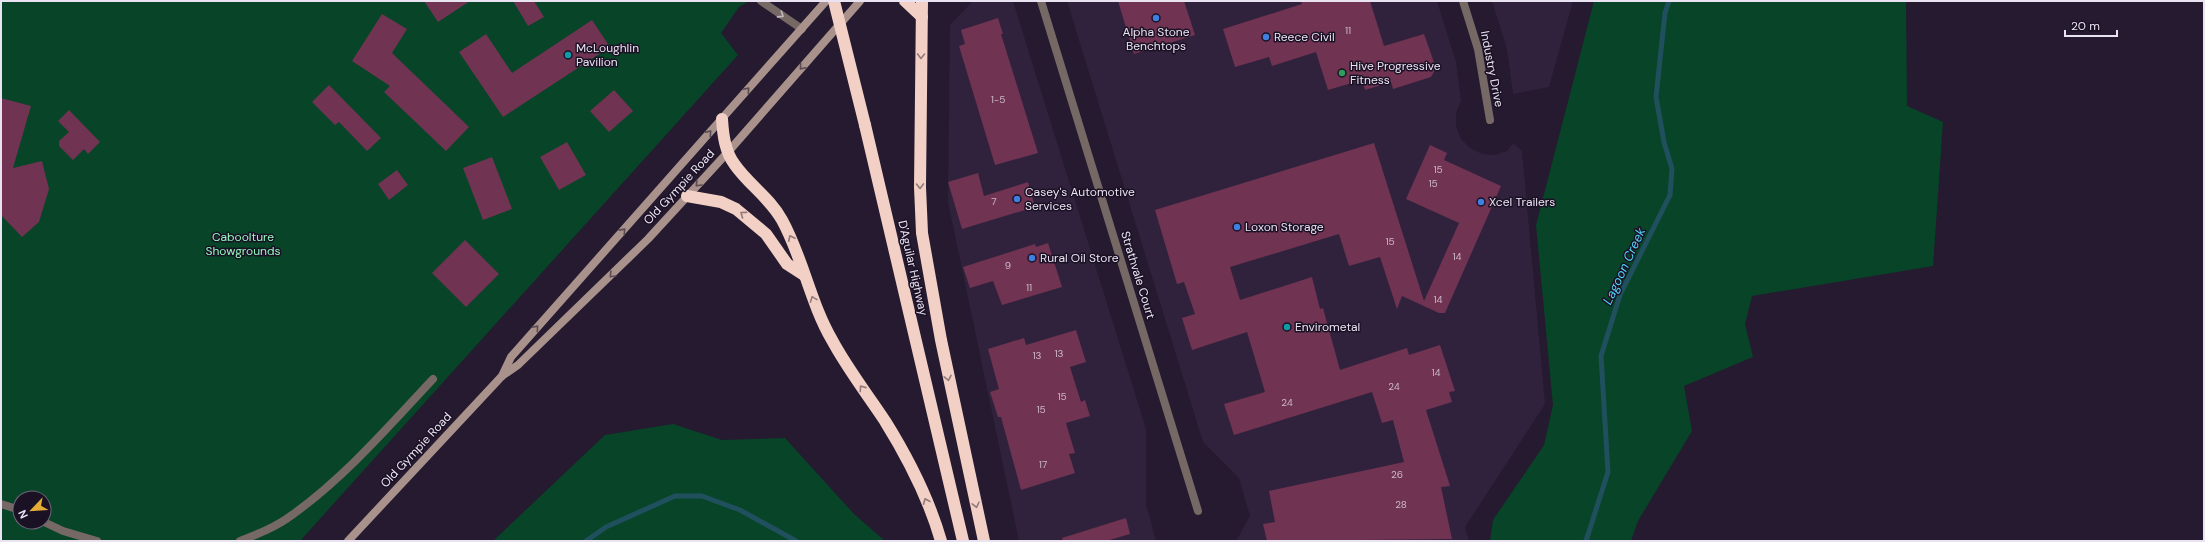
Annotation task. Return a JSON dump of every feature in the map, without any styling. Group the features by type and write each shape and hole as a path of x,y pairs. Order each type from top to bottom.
{"highway":[{"name":"D'Aguilar Highway","path":"829,1 865,125 963,541"},
{"path":"905,1 922,17"},
{"path":"922,1 920,186 922,233 940,340 984,541"},
{"path":"722,119 722,133 728,152 735,165 765,196 781,218 793,240 804,275 832,340 902,449 928,505 941,541"},
{"path":"687,196 721,202 736,209 766,234 787,264 804,275"}],"main road":[{"name":"Old Gympie Road","path":"502,376 510,357 802,29 829,1"},
{"name":"Old Gympie Road","path":"348,541 502,376 518,365 605,283 728,152 860,1"}],"street":[{"path":"761,1 802,29"},
{"name":"Strathvale Court","path":"1041,1 1198,511"},
{"name":"Industry Drive","path":"1463,1 1478,49 1490,120"},
{"path":"240,541 281,522 317,495 365,451 433,379"},
{"path":"1,504 12,507"},
{"path":"52,526 63,531 97,541"}],"shaded area":[{"path":"973,1 1013,1 1146,429 1146,504 1156,541 1019,541 948,202 950,25"},
{"path":"1067,1 1437,1 1456,62 1461,101 1456,113 1456,126 1461,139 1470,148 1482,154 1495,155 1507,151 1513,143 1522,151 1545,404 1465,527 1469,541 1236,541 1250,516 1239,478 1203,442"},
{"path":"1492,1 1573,1 1549,87 1513,94 1507,49"}],"green space":[{"name":"Caboolture Showgrounds","path":"1,1 749,1 739,7 721,33 738,55 300,541 1,541"},
{"path":"1594,1 1906,1 1907,106 1943,122 1933,266 1752,296 1745,324 1753,357 1684,386 1692,431 1638,521 1631,541 1490,541 1493,520 1544,445 1553,405 1536,225"},
{"path":"673,424 722,440 785,438 854,514 885,541 493,541 605,435"}],"building":[{"path":"424,1 470,1 438,22"},
{"path":"513,1 534,1 544,17 528,26"},
{"name":"Alpha Stone Benchtops","path":"1118,1 1184,1 1195,35 1134,54"},
{"path":"1301,1 1370,1 1384,46 1424,34 1436,68 1431,77 1393,89 1391,82 1365,90 1362,80 1328,90 1316,52 1272,66 1269,57 1235,67 1223,29 1302,4"},
{"path":"382,14 407,29 392,53 469,127 446,151 384,92 390,86 352,61"},
{"path":"998,18 1003,34 1001,34 1038,153 995,165 959,46 965,44 961,30"},
{"path":"592,20 610,47 503,117 459,52 486,34 512,73"},
{"path":"329,85 381,138 367,151 339,122 335,125 312,102"},
{"path":"614,90 633,111 609,132 590,111"},
{"path":"1,98 31,106 13,168 42,161 49,189 39,222 22,237 1,215"},
{"path":"69,110 100,142 88,154 84,149 73,160 59,146 59,141 69,132 58,121"},
{"path":"567,142 586,175 559,190 540,157"},
{"path":"1374,143 1424,301 1459,223 1406,199 1430,145 1447,153 1444,160 1501,186 1445,313 1439,313 1402,296 1397,309 1380,257 1349,266 1339,234 1230,267 1240,300 1312,277 1320,309 1323,308 1340,370 1407,348 1409,355 1440,345 1455,391 1449,392 1452,402 1426,410 1450,486 1441,487 1452,539 1267,541 1263,524 1275,522 1269,491 1404,462 1393,420 1382,423 1372,392 1234,435 1224,404 1265,392 1247,332 1192,350 1182,318 1195,314 1184,282 1177,284 1155,210"},
{"path":"492,157 512,209 483,220 463,168"},
{"path":"397,170 408,185 389,200 378,184"},
{"path":"978,173 984,196 1028,182 1035,207 962,229 948,182"},
{"path":"465,240 499,274 466,307 432,273"},
{"path":"1048,243 1062,287 1002,305 993,281 970,288 963,267 1035,244 1036,247"},
{"path":"1076,330 1086,362 1070,367 1081,402 1085,400 1090,416 1066,423 1075,453 1069,454 1075,473 1021,490 1001,417 998,417 990,392 999,389 988,349 1024,338 1026,345"},
{"path":"1126,518 1130,534 1106,541 1063,541 1062,538"}],"waterway":[{"name":"Lagoon Creek","path":"1586,541 1608,472 1601,356 1620,295 1670,195 1672,169 1664,142 1656,97 1665,13 1669,1"},
{"name":"Lagoon Creek","path":"586,541 606,527 675,496 702,496 740,510 796,541"}],"place":[{"name":"Alpha Stone Benchtops","path":"1156,18"},
{"name":"Reece Civil","path":"1266,37"},
{"name":"McLoughlin Pavilion","path":"568,55"},
{"name":"Hive Progressive Fitness","path":"1342,73"},
{"name":"Casey's Automotive Services","path":"1017,199"},
{"name":"Xcel Trailers","path":"1481,202"},
{"name":"Loxon Storage","path":"1237,227"},
{"name":"Rural Oil Store","path":"1032,258"},
{"name":"Envirometal","path":"1287,327"}]}
